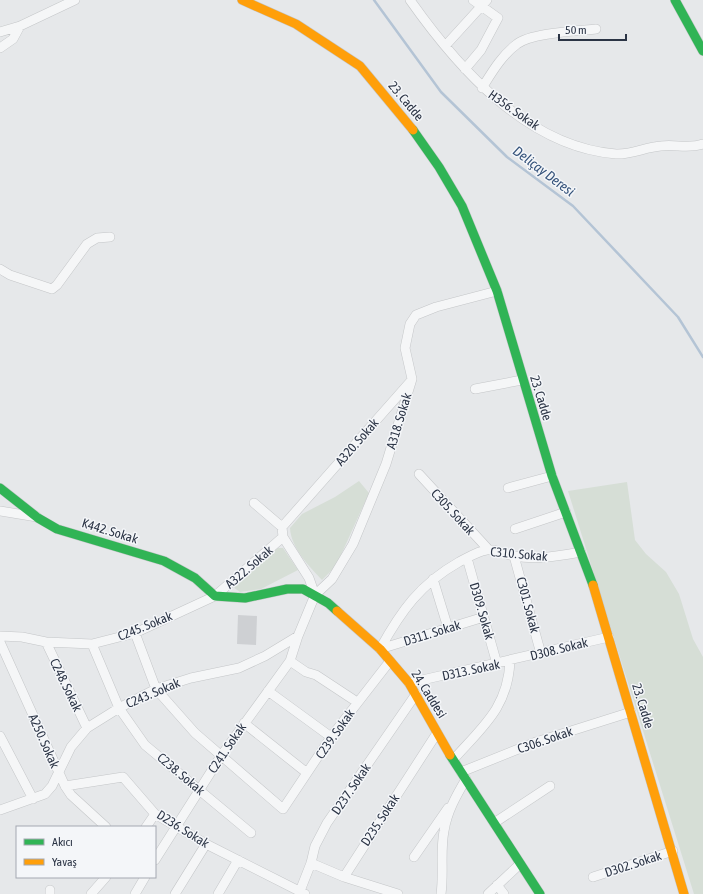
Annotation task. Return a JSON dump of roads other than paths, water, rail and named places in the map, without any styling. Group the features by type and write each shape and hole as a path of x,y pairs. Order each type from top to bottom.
{"street":[{"path":"0,32 20,26 75,0"},
{"name":"23. Cadde","path":"242,0 296,24 360,66 411,126 439,167 462,206 497,291 522,380 552,476 596,593 673,851 684,894"},
{"name":"H356. Sokak","path":"410,0 482,88 536,128 596,151 618,154 662,145 687,147 703,144"},
{"path":"465,69 481,50 498,18 484,3 473,0"},
{"path":"676,0 703,52"},
{"path":"446,45 484,3"},
{"path":"0,48 13,39 20,26"},
{"path":"482,88 499,63 519,42 552,33 596,29"},
{"path":"0,269 10,275 52,289 57,286 87,244 97,238 110,237"},
{"name":"A318. Sokak","path":"315,594 332,579 353,544 386,464 412,379 405,348 410,324 416,315 436,307 497,291"},
{"name":"A320. Sokak","path":"282,527 303,505 412,379"},
{"path":"476,389 522,380"},
{"name":"C305. Sokak","path":"419,474 488,549"},
{"path":"508,488 552,476"},
{"name":"K442. Sokak","path":"0,488 38,518 57,529 164,561 195,578 215,596"},
{"path":"254,503 282,527 283,537 309,578 315,594 298,636"},
{"path":"0,511 38,518"},
{"path":"515,529 566,512"},
{"name":"A322. Sokak","path":"215,596 283,537"},
{"name":"C310. Sokak","path":"380,649 393,626 412,598 444,571 467,558 488,549 514,556 547,558 581,552"},
{"name":"C301. Sokak","path":"514,556 541,654"},
{"name":"D309. Sokak","path":"467,558 497,664"},
{"path":"434,579 448,628"},
{"name":"24. Caddesi","path":"215,596 245,598 292,589 303,589 315,594 342,614 380,649 409,683 453,760 540,894"},
{"name":"C245. Sokak","path":"0,636 22,637 46,642 92,644 135,632 215,596"},
{"name":"D311. Sokak","path":"380,649 484,617"},
{"path":"135,632 156,689 196,733 221,756"},
{"name":"C241. Sokak","path":"156,858 175,826 221,756 290,661 298,636"},
{"name":"C243. Sokak","path":"0,810 45,794 52,786 71,747 87,728 120,708 156,689 191,678 239,668 265,656 298,636"},
{"name":"D308. Sokak","path":"510,661 609,637"},
{"name":"A250. Sokak","path":"0,642 65,786 71,795 105,826"},
{"name":"C248. Sokak","path":"46,642 87,728"},
{"name":"C238. Sokak","path":"92,644 120,708 145,745 251,833"},
{"path":"290,661 306,672 316,675 357,702"},
{"name":"C239. Sokak","path":"221,756 283,809 331,737 390,661"},
{"path":"453,760 494,714 504,696 509,674 510,661"},
{"name":"D313. Sokak","path":"409,683 510,661"},
{"path":"268,691 331,737"},
{"name":"D237. Sokak","path":"302,893 315,846 327,824 416,694"},
{"name":"C306. Sokak","path":"463,776 536,742 631,712"},
{"path":"244,723 307,773"},
{"name":"D235. Sokak","path":"344,877 437,733"},
{"path":"0,736 33,799"},
{"path":"441,894 443,881 444,832 452,802 463,776"},
{"name":"D236. Sokak","path":"65,786 123,777 155,814 206,844 302,893"},
{"path":"494,823 550,786"},
{"path":"414,857 452,802"},
{"path":"147,826 155,814"},
{"path":"175,894 206,844"},
{"name":"D302. Sokak","path":"593,877 673,851"},
{"path":"218,894 238,860"},
{"path":"311,863 344,877 398,894"},
{"path":"488,894 520,864"},
{"path":"91,894 105,878"},
{"path":"135,894 144,878"},
{"path":"497,885 504,894"}],"waterway":[{"name":"Deliçay Deresi","path":"374,0 441,92 507,157 573,206 678,317 703,357"}]}
